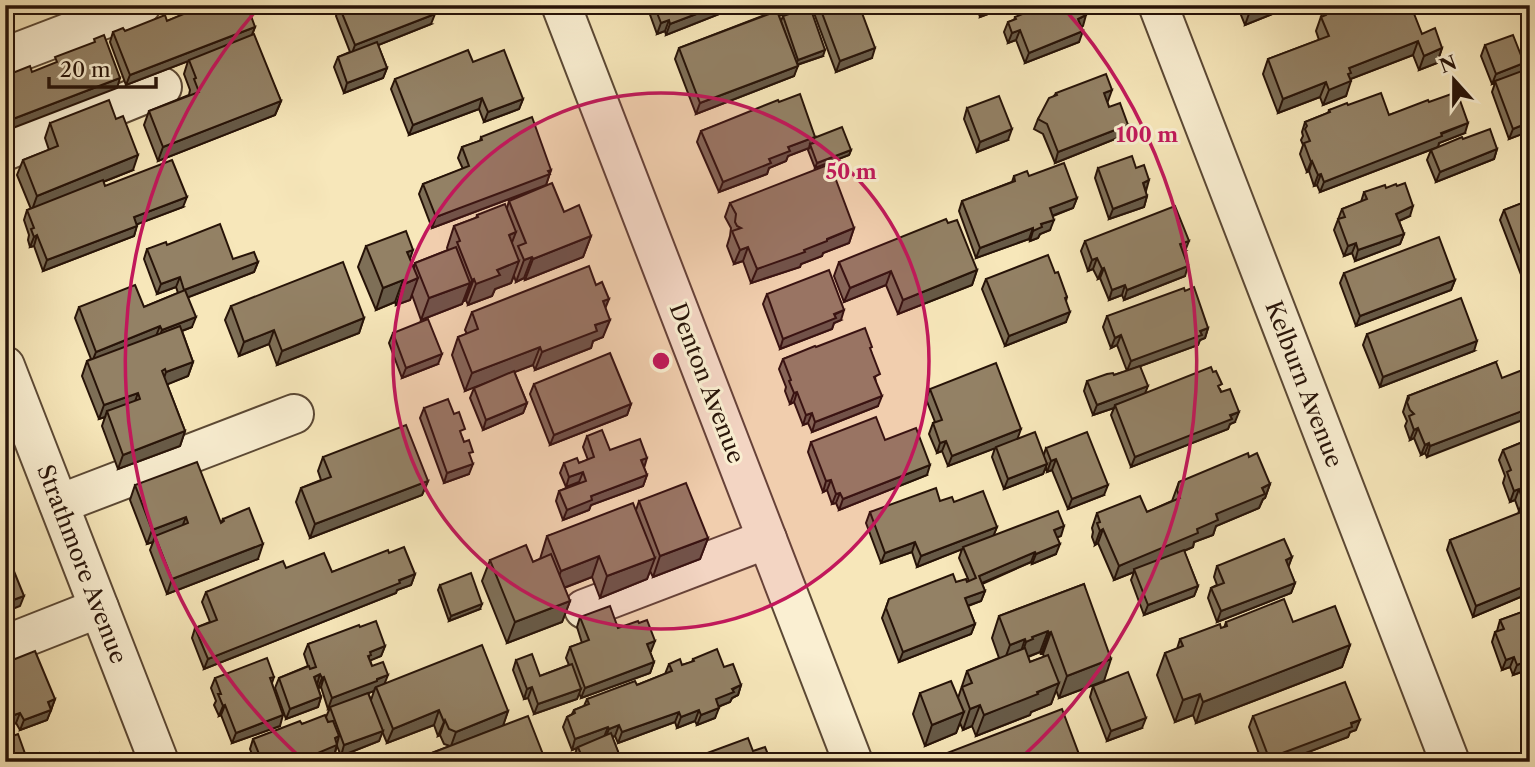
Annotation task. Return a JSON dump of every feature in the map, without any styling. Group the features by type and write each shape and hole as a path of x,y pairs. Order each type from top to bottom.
{"street":[{"path":"5,57 141,5"},
{"name":"Denton Avenue","path":"561,5 853,762"},
{"name":"Kelburn Avenue","path":"1157,5 1450,762"},
{"path":"5,151 162,87"},
{"name":"Strathmore Avenue","path":"5,366 15,418 59,504 159,762"},
{"path":"59,504 294,414"},
{"path":"584,609 767,539"},
{"path":"5,645 99,608"}],"building":[{"path":"247,5 255,27 130,75 113,32 123,28 125,31 165,15 167,21 191,11 189,6"},
{"path":"431,5 435,14 355,45 339,6"},
{"path":"654,5 720,5 670,24 669,20 661,23"},
{"path":"771,5 795,5 774,12"},
{"path":"819,5 859,5 875,48 840,61"},
{"path":"1044,5 1082,5 1086,15 1078,19 1083,31 1029,53 1020,30 1012,33 1008,22"},
{"path":"1248,5 1264,5 1250,11"},
{"path":"1331,5 1396,5 1398,11 1411,6 1422,34 1435,28 1442,48 1424,56 1418,41 1349,68 1351,81 1329,90 1326,82 1283,99 1268,59 1329,36 1321,17 1326,15 1324,8"},
{"path":"810,7 825,50 798,60 783,16"},
{"path":"777,11 798,66 700,103 679,48"},
{"path":"254,34 281,101 163,147 149,111 199,92 189,60"},
{"path":"104,35 120,78 5,122 5,76 30,66 32,72 57,62 55,57 95,42 94,39"},
{"path":"1513,35 1524,63 1496,74 1485,45"},
{"path":"377,42 387,68 347,83 338,57"},
{"path":"468,50 473,62 504,50 523,99 488,112 482,98 413,125 395,79"},
{"path":"1530,68 1530,122 1513,129 1495,81"},
{"path":"1106,74 1112,90 1104,93 1109,107 1120,103 1128,125 1058,152 1047,124 1038,119 1049,98"},
{"path":"1457,92 1468,123 1441,133 1442,136 1324,182 1311,162 1304,143 1310,141 1305,122 1330,112 1329,110 1381,93 1389,115"},
{"path":"800,94 815,137 788,147 790,151 769,159 771,163 723,182 701,131"},
{"path":"999,96 1012,129 980,142 967,108"},
{"path":"109,100 116,119 123,116 138,155 37,196 23,160 58,146 50,123"},
{"path":"532,117 551,170 548,171 550,174 436,217 423,184 469,166 462,147"},
{"path":"842,127 851,150 817,163 810,144 814,143 814,138"},
{"path":"1490,129 1497,149 1440,172 1431,150"},
{"path":"1132,156 1136,168 1144,165 1149,180 1143,183 1147,196 1113,209 1098,168"},
{"path":"172,160 187,197 134,217 137,226 47,260 37,235 34,237 31,229 34,228 27,210 103,180 105,186"},
{"path":"1064,163 1077,198 1050,208 1054,220 1041,224 1042,227 980,248 962,201 1015,181 1014,176 1027,171 1029,176"},
{"path":"830,164 854,228 804,250 805,252 757,269 748,247 740,250 732,231 741,228 735,222 736,214 730,203"},
{"path":"552,183 564,212 579,205 591,236 524,260 518,246 526,243 509,201"},
{"path":"1405,183 1413,206 1396,214 1404,234 1358,250 1356,243 1348,246 1338,219 1345,217 1342,209 1367,199 1364,192 1385,185 1386,188"},
{"path":"1530,200 1530,278 1504,210"},
{"path":"505,204 516,232 509,235 519,261 497,270 500,275 476,284 457,242 460,241 454,226"},
{"path":"1175,206 1189,241 1180,244 1188,266 1127,290 1125,285 1112,290 1104,268 1102,269 1097,258 1092,260 1085,241"},
{"path":"946,219 948,223 957,220 977,270 903,300 891,271 850,288 839,262"},
{"path":"220,224 233,259 254,252 258,262 184,290 180,277 161,284 147,249 166,242 167,245"},
{"path":"406,231 413,250 407,252 418,278 404,284 403,280 383,288 366,246"},
{"path":"1439,237 1455,280 1360,316 1344,273"},
{"path":"456,247 470,283 429,298 415,263"},
{"path":"1048,255 1055,273 1058,272 1070,312 1009,336 986,279"},
{"path":"343,262 364,318 282,351 274,330 244,342 231,306"},
{"path":"589,266 596,285 602,282 609,299 603,301 610,320 595,325 597,331 542,352 540,347 472,373 458,337 478,329 472,312"},
{"path":"829,270 844,310 834,314 836,318 783,339 767,294"},
{"path":"135,285 144,307 185,290 196,317 162,330 160,326 96,352 79,307"},
{"path":"1194,287 1208,328 1200,331 1202,335 1131,361 1121,335 1115,338 1107,316 1184,288 1185,291"},
{"path":"1461,298 1477,341 1383,377 1367,334"},
{"path":"428,319 442,354 406,368 393,333"},
{"path":"180,326 193,362 162,371 185,431 123,455 107,411 140,399 138,393 104,405 87,361"},
{"path":"865,328 880,374 874,377 882,396 815,422 812,413 806,415 797,392 794,393 783,359"},
{"path":"610,353 631,404 554,435 534,384"},
{"path":"1496,362 1502,378 1530,367 1530,408 1430,446 1429,443 1425,445 1418,428 1414,430 1409,416 1414,414 1407,402 1408,396"},
{"path":"996,363 1021,429 952,456 946,441 940,443 933,423 942,420 930,389"},
{"path":"1140,366 1148,386 1097,405 1087,381"},
{"path":"1211,367 1222,384 1218,386 1221,392 1230,389 1239,412 1230,415 1232,419 1135,457 1115,405"},
{"path":"514,371 527,403 486,420 474,388"},
{"path":"448,399 454,414 459,412 465,429 460,431 464,442 469,440 473,452 469,453 473,464 447,473 424,408"},
{"path":"876,417 885,440 916,428 930,465 843,499 840,493 836,494 831,480 826,481 811,442"},
{"path":"406,425 428,481 315,524 301,488 331,477 323,457"},
{"path":"602,430 610,450 640,439 647,458 641,460 647,475 591,496 592,500 567,510 559,491 586,481 583,472 569,477 564,463 577,458 579,463 594,457 587,436"},
{"path":"1035,432 1047,464 1008,479 996,447"},
{"path":"1087,432 1108,485 1072,499 1056,459 1051,461 1046,448"},
{"path":"1530,439 1530,498 1523,501 1519,489 1514,491 1507,472 1511,470 1503,450"},
{"path":"1248,453 1249,457 1257,453 1270,484 1262,488 1265,494 1216,514 1218,520 1197,529 1198,533 1119,566 1103,529 1100,531 1097,513 1140,496 1147,512 1180,498 1177,490 1179,482"},
{"path":"197,462 221,523 223,519 249,508 263,544 172,579 155,536 188,523 186,517 152,530 135,485"},
{"path":"5,482 13,502 5,506"},
{"path":"686,483 708,538 660,556 639,501"},
{"path":"936,488 940,501 952,497 954,502 983,491 997,527 921,556 915,542 885,553 870,512"},
{"path":"633,503 655,558 607,576 599,556 561,571 547,536"},
{"path":"1529,509 1530,584 1476,606 1450,540"},
{"path":"1058,511 1064,526 1054,530 1060,544 979,576 985,591 965,598 975,624 903,652 886,608 889,599 953,574 956,582 966,579 967,582 976,578 963,547"},
{"path":"1284,539 1292,557 1286,560 1295,583 1221,611 1211,588 1224,583 1217,566"},
{"path":"526,545 533,562 551,554 570,601 515,622 490,560"},
{"path":"404,547 415,574 399,580 400,583 208,659 195,628 217,620 206,592 283,561 286,568 324,553 332,572 388,550 389,553"},
{"path":"1184,550 1198,586 1148,605 1134,569"},
{"path":"9,559 24,596 5,603 5,561"},
{"path":"471,573 482,604 451,616 440,585"},
{"path":"1084,584 1111,659 1067,676 1051,632 1010,645 999,616"},
{"path":"1284,599 1293,622 1335,606 1350,645 1203,702 1200,694 1183,700 1165,653 1183,646 1180,639 1220,624 1221,628 1227,626 1226,622"},
{"path":"610,606 618,628 647,620 655,641 647,644 654,662 585,688 570,647 589,640 580,617"},
{"path":"1530,609 1530,660 1517,665 1514,657 1506,660 1495,632 1504,629 1500,620"},
{"path":"376,621 385,646 370,652 371,655 368,656 372,666 383,662 388,675 332,698 324,677 320,674 314,677 321,697 290,709 279,678 309,666 310,669 316,667 308,644"},
{"path":"482,645 508,711 456,732 449,729 439,710 393,729 376,687"},
{"path":"1025,648 1030,662 1048,655 1059,683 984,715 980,705 970,709 962,687 972,683 967,671"},
{"path":"717,649 724,667 733,664 741,685 732,689 734,692 716,699 719,708 701,715 699,710 681,717 679,712 622,732 619,725 609,729 608,727 575,739 567,717 575,713 574,710 589,704 587,699 635,681 637,685 672,671 669,664 680,659 682,665"},
{"path":"35,651 55,699 48,702 51,710 24,720 20,713 8,717 5,712 5,663"},
{"path":"532,654 540,676 572,664 581,689 538,704 532,687 527,689 516,660"},
{"path":"267,658 274,677 270,678 283,715 236,733 218,694 221,694 215,678"},
{"path":"1128,672 1146,718 1111,731 1093,686"},
{"path":"951,681 964,712 932,725 920,693"},
{"path":"1345,682 1360,720 1351,723 1352,727 1269,758 1253,716"},
{"path":"368,693 383,731 344,745 330,707"},
{"path":"1062,709 1080,757 1066,762 950,762 947,753"},
{"path":"325,715 328,722 333,721 339,736 335,738 337,745 313,755 315,762 259,762 261,759 253,739 300,721 302,724"},
{"path":"528,716 546,762 417,762 416,759"},
{"path":"611,733 622,762 584,762 578,747"},
{"path":"18,734 28,762 5,762 5,739"},
{"path":"748,738 753,751 765,747 771,762 683,762"},
{"path":"99,753 102,762 75,762"}]}
